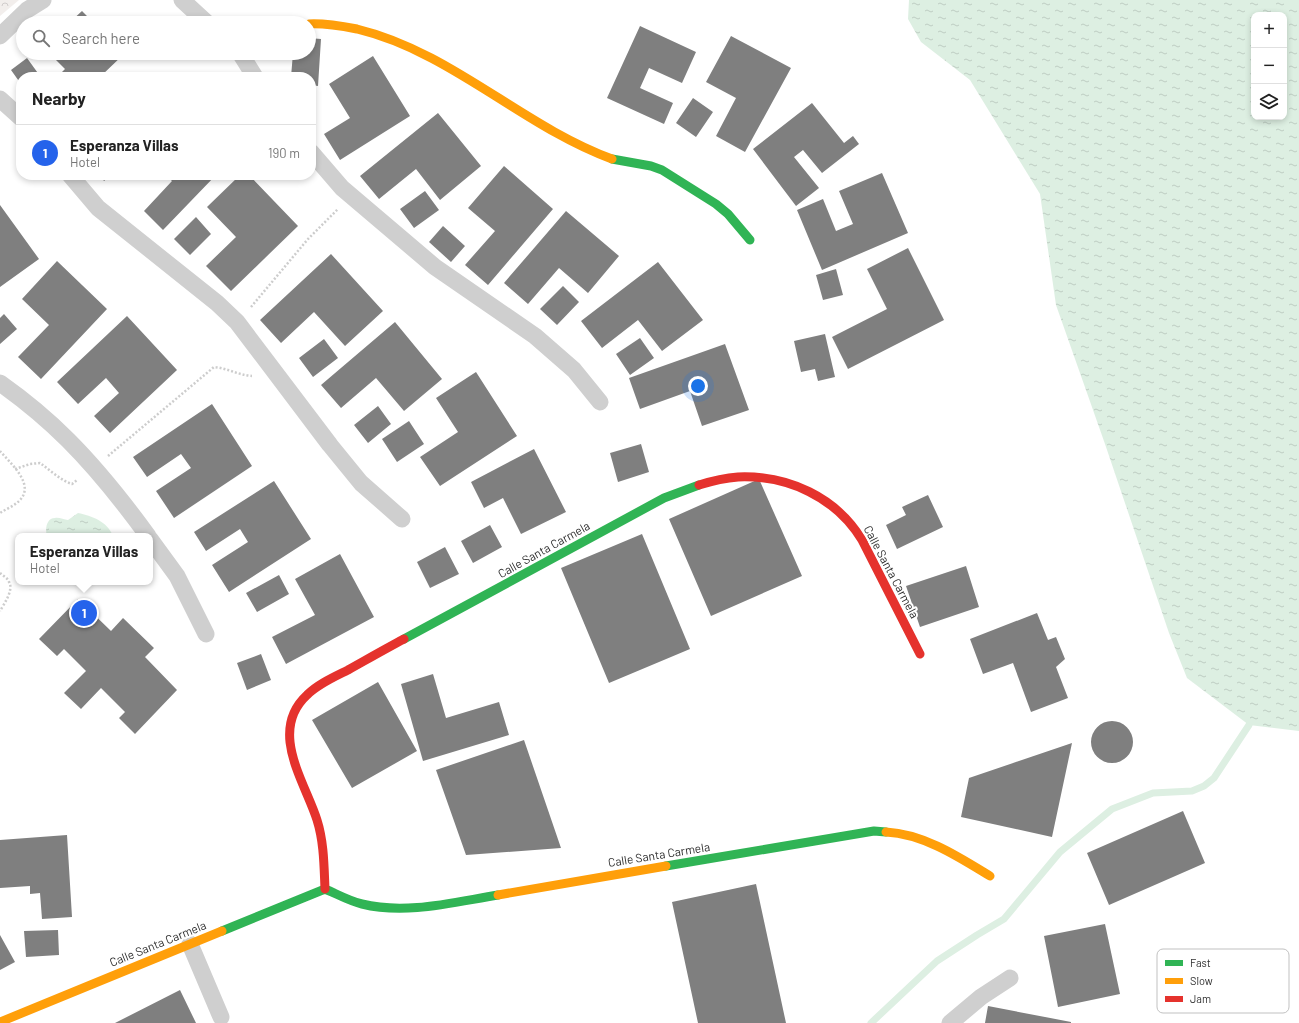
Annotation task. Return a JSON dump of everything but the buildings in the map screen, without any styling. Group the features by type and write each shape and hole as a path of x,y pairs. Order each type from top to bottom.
{"street":[{"path":"21,16 27,10 43,0"},
{"path":"182,0 199,16"},
{"path":"0,36 16,21"},
{"path":"316,24 343,26 386,37 431,57 543,125 590,151 617,161 651,166 662,170 716,204 728,214 750,240"},
{"path":"244,60 252,72"},
{"path":"0,99 16,113"},
{"path":"316,158 342,188 435,267 535,336 574,370 600,402"},
{"path":"74,180 98,208 217,303 237,322 274,373 361,483 402,519"},
{"path":"0,383 24,401 68,440 94,468 146,533"},
{"name":"Calle Santa Carmela","path":"325,889 324,857 320,831 295,767 290,747 290,726 297,707 304,698 332,678 658,502 688,488 718,480 739,477 751,478 785,483 826,500 844,516 863,540 920,654"},
{"path":"153,543 177,576 206,634"},
{"name":"Calle Santa Carmela","path":"0,1022 325,889 361,904 384,907 409,907 443,904 874,831 896,832 908,835 954,855 990,876"},
{"path":"190,944 221,1017"},
{"path":"950,1023 981,997 1010,978"}],"path":[{"path":"237,322 308,239 352,196"},
{"path":"15,469 30,464 40,463 64,481 72,484 94,468 214,367 222,368 242,375 257,376 274,373"},
{"path":"0,451 23,479 25,488 23,495 18,502 0,513"},
{"path":"0,573 9,580 11,584 9,593 0,611"}],"green space":[{"path":"0,0 19,0 0,16"}],"water":[{"path":"909,0 1299,0 1299,731 1249,725 1187,678 1169,633 1056,305 1040,194 970,80 921,42 908,19"},
{"path":"78,513 89,516 107,526 111,533 46,533 46,528 50,520 57,518 68,520"}],"waterway":[{"path":"871,1023 937,961 1004,919 1060,852 1112,809 1153,793 1192,791 1204,786 1214,778 1249,725"}],"traffic: fast":[{"path":"612,159 651,166 662,170 716,204 728,214 750,240"},
{"path":"404,639 664,498 699,485"},
{"path":"666,866 874,831 886,832"},
{"path":"222,931 325,889 357,903 396,908 413,908 447,904 498,895"}],"traffic: slow":[{"path":"316,24 327,24 357,29 392,40 424,54 548,128 579,145 612,159"},
{"path":"886,832 914,837 927,842 953,854 990,876"},
{"path":"498,895 666,866"},
{"path":"0,1022 222,931"}],"traffic: jam":[{"path":"699,485 728,478 757,477 792,485 825,501 839,512 862,540 920,654"},
{"path":"325,889 321,837 312,805 298,773 293,757 290,740 290,724 296,709 307,695 316,687 404,639"}],"place":[{"name":"Esperanza Villas","path":"84,613"}]}
